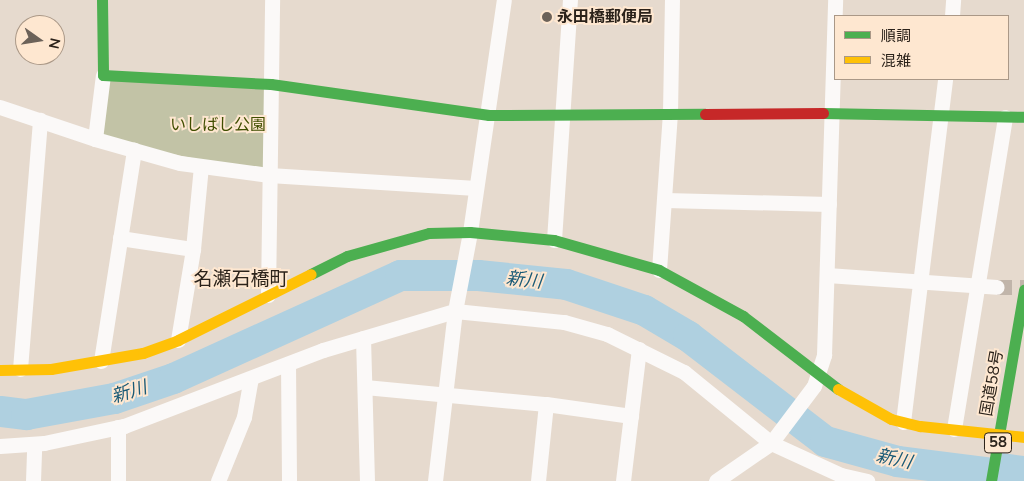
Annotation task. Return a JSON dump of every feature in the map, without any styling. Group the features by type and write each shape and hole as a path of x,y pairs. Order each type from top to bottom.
{"main road":[{"path":"102,0 103,75 271,84 489,115 832,113 1024,117"},
{"path":"0,370 51,369 143,352 178,340 347,256 429,233 469,238 554,240 660,270 743,316 816,381 864,406 903,422 1024,436"},
{"name":"国道58号","path":"991,481 1024,290"}],"street":[{"path":"268,296 272,0"},
{"path":"435,481 445,393 489,115 504,0"},
{"path":"554,240 564,116 570,0"},
{"path":"660,270 670,113 672,0"},
{"path":"835,0 835,15"},
{"path":"952,15 953,0"},
{"path":"716,481 774,439 816,381 824,355 834,38"},
{"path":"95,139 103,75"},
{"path":"903,422 945,80"},
{"path":"0,107 95,139 201,166 270,175 476,188"},
{"path":"954,429 1005,117"},
{"path":"20,369 40,120"},
{"path":"101,361 134,150"},
{"path":"178,340 193,249 201,166"},
{"path":"665,200 829,204"},
{"path":"120,238 193,249"},
{"path":"827,275 997,286"},
{"path":"0,446 34,444 118,427 458,304 564,322 607,334 684,372 774,439 841,475 867,481"},
{"path":"363,338 367,481"},
{"path":"623,481 640,349"},
{"path":"288,364 289,481"},
{"path":"218,481 244,417 251,379"},
{"path":"365,387 445,393 546,404 631,416"},
{"path":"538,481 546,404"},
{"path":"118,427 118,481"},
{"path":"33,481 34,444"}],"green space":[{"name":"いしばし公園","path":"108,79 266,87 265,173 100,139"}],"water":[{"path":"1002,453 1024,456 1024,481 997,481"}],"waterway":[{"name":"新川","path":"0,411 26,414 114,398 173,378 400,275 478,275 566,284 644,310 688,336 825,441 897,461 1024,477"}],"tunnel":[{"path":"997,287 1024,287"}],"traffic: fast":[{"path":"102,0 103,75 271,84 489,115 705,114"},
{"path":"823,113 1024,117"},
{"path":"311,274 347,256 429,233 470,232 554,240 659,270 743,316 838,389"},
{"path":"991,481 1024,290"}],"traffic: slow":[{"path":"0,370 51,369 143,353 178,340 311,274"},
{"path":"838,389 891,419 920,426 1024,437"}],"traffic: jam":[{"path":"705,114 823,113"}],"place":[{"name":"永田橋郵便局","path":"547,17"}],"district":[{"name":"名瀬石橋町","path":"241,280"}]}
